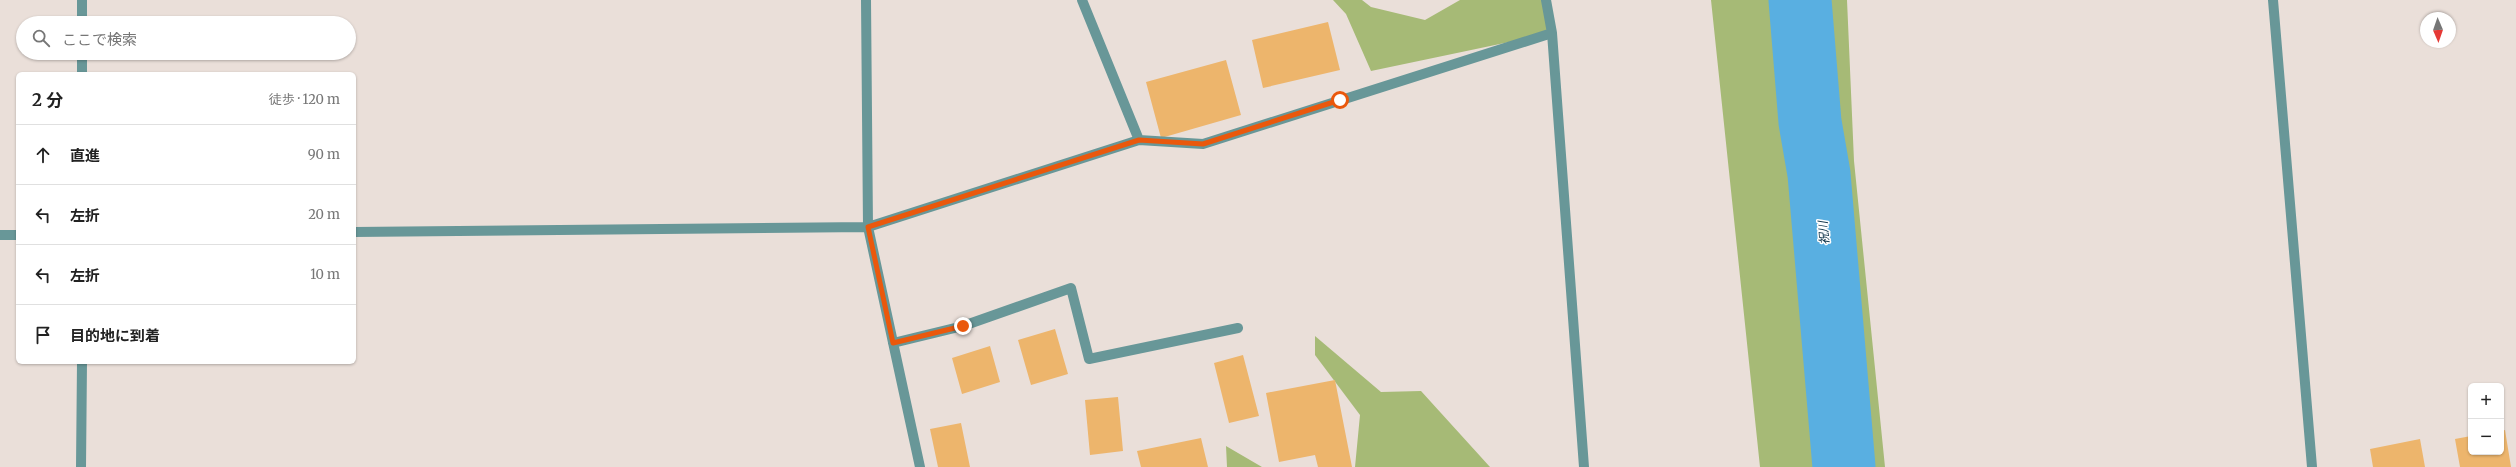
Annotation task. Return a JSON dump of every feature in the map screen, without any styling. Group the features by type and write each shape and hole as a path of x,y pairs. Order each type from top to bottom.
{"street":[{"path":"82,0 82,16"},
{"path":"866,0 868,227 920,467"},
{"path":"1082,0 1139,140"},
{"path":"1546,0 1552,33 1584,467"},
{"path":"2273,0 2312,467"},
{"path":"356,232 868,227 1139,140 1203,144 1552,33"},
{"path":"82,60 82,72"},
{"path":"0,235 16,235"},
{"path":"893,343 963,326 1071,288 1089,359 1238,328"},
{"path":"81,467 82,364"}],"green space":[{"path":"1333,0 1362,0 1371,7 1425,20 1460,0 1546,0 1552,33 1371,71 1346,14"},
{"path":"1711,0 1847,0 1854,161 1885,467 1760,467"},
{"path":"1315,336 1381,392 1421,391 1490,467 1355,467 1360,415 1315,355"},
{"path":"1226,446 1262,467 1227,467"}],"building":[{"path":"1328,22 1340,70 1263,88 1252,40"},
{"path":"1226,60 1241,115 1161,138 1146,82"},
{"path":"1055,329 1068,374 1031,385 1018,340"},
{"path":"990,346 1000,382 962,394 952,358"},
{"path":"1243,355 1259,416 1229,423 1214,363"},
{"path":"1335,380 1352,467 1318,467 1315,455 1279,462 1266,393"},
{"path":"1118,397 1123,451 1090,455 1085,400"},
{"path":"961,423 970,467 938,467 930,429"},
{"path":"2504,430 2511,467 2460,467 2455,439 2468,437 2468,455 2504,455"},
{"path":"1201,438 1208,467 1141,467 1137,451"},
{"path":"2420,439 2425,467 2373,467 2370,449"}],"waterway":[{"name":"祝川","path":"1800,0 1810,122 1819,174 1844,467"}],"route":[{"path":"963,326 893,343 868,227 1139,140 1203,144 1340,100"}]}
